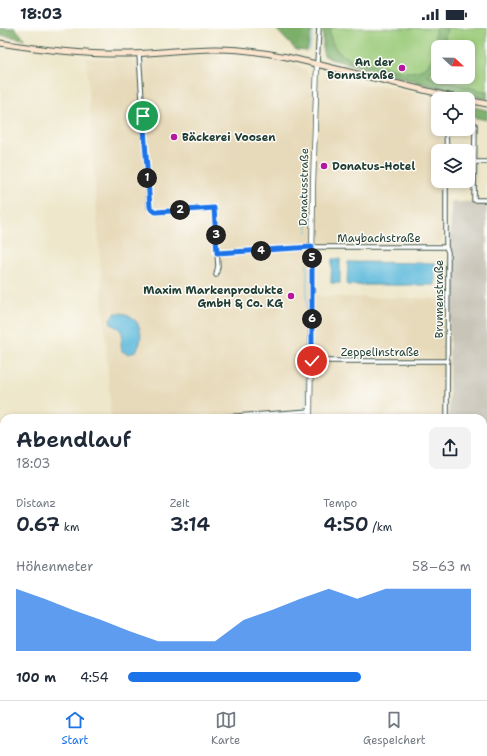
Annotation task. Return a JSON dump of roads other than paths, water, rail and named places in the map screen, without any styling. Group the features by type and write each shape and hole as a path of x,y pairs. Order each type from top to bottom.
{"main road":[{"path":"0,43 71,52 139,54 214,49 268,53 432,92"},
{"path":"475,101 487,104"}],"street":[{"name":"Donatusstraße","path":"309,414 312,361 314,117 319,28"},
{"path":"139,54 150,207 156,212 214,208 218,266 216,275"},
{"path":"475,162 487,162"},
{"name":"Brunnenstraße","path":"446,188 446,247 448,252 447,414"},
{"path":"474,188 474,200 487,200"},
{"name":"Maybachstraße","path":"217,253 312,247 446,247"},
{"name":"Zeppelinstraße","path":"312,361 448,362"},
{"path":"261,414 309,411"}],"water":[{"path":"332,259 340,259 340,283 331,283"},
{"path":"348,262 435,263 435,285 347,285"},
{"path":"116,313 127,315 135,320 140,328 141,337 139,345 135,351 130,354 122,351 122,333 117,327 111,324 110,318"}],"waterway":[{"path":"309,50 314,28"},
{"path":"307,163 307,232"},
{"path":"305,414 307,263"}],"place":[{"name":"An der Bonnstraße","path":"402,68"},
{"name":"Bäckerei Voosen","path":"174,137"},
{"name":"Donatus-Hotel","path":"324,166"},
{"name":"Maxim Markenprodukte GmbH & Co. KG","path":"291,296"}]}
